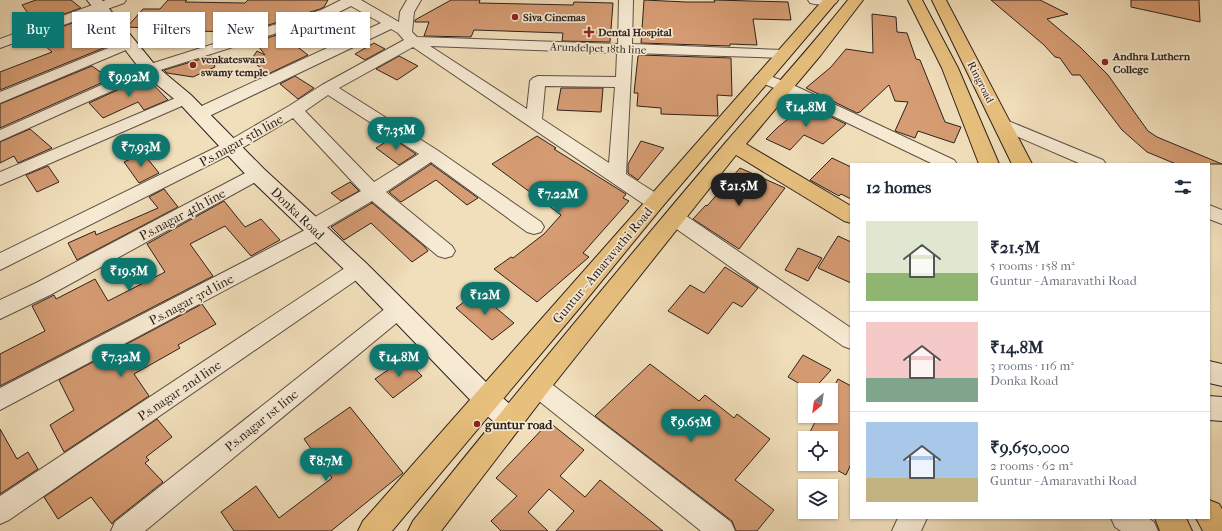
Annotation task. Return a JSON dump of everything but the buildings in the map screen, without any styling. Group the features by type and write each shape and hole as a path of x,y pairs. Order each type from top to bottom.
{"main road":[{"name":"Guntur - Amaravathi Road","path":"373,531 487,400 655,202 831,0"},
{"name":"Guntur - Amaravathi Road","path":"423,531 537,386 734,145 814,53 856,0"},
{"name":"Ringroad","path":"915,0 950,68 989,163"},
{"name":"Ringroad","path":"939,0 1021,163"},
{"path":"734,145 850,215"},
{"path":"1210,516 1219,531"},
{"path":"1170,519 1177,531"}],"street":[{"path":"0,44 97,4 119,0"},
{"path":"0,136 149,69 326,13 351,0 403,32 533,122 655,202"},
{"path":"403,32 407,12 414,0"},
{"path":"617,176 625,49 626,0"},
{"path":"815,0 831,0"},
{"name":"Donka Road","path":"97,4 103,12"},
{"path":"0,179 192,106 403,32"},
{"name":"Arundelpet 18th line","path":"403,32 625,49 783,54"},
{"name":"P.s.nagar 5th line","path":"0,262 231,147 295,110 328,88 403,32"},
{"name":"Donka Road","path":"130,46 149,69 192,106 257,174 358,269 487,400 510,420"},
{"path":"0,98 119,48"},
{"path":"762,78 785,87 946,163"},
{"path":"533,122 538,81 622,82"},
{"path":"328,88 431,154 534,227"},
{"path":"295,110 373,192 445,251"},
{"path":"1001,123 1095,163"},
{"name":"P.s.nagar 3rd line","path":"0,400 315,230 431,154"},
{"name":"P.s.nagar 4th line","path":"0,310 43,289 257,174"},
{"path":"1210,212 1222,217"},
{"path":"675,218 850,339"},
{"name":"P.s.nagar 2nd line","path":"0,511 358,269"},
{"name":"P.s.nagar 1st line","path":"124,531 398,310"},
{"path":"1210,372 1222,375"},
{"path":"537,386 722,531"},
{"path":"1210,408 1222,409"},
{"path":"906,531 913,519"},
{"path":"1126,519 1145,531"}],"place":[{"name":"Siva Cinemas","path":"515,17"},
{"name":"Dental Hospital","path":"589,32"},
{"name":"Andhra Luthern College","path":"1105,62"},
{"name":"venkateswara swamy temple","path":"193,65"},
{"name":"guntur road","path":"477,424"}]}
